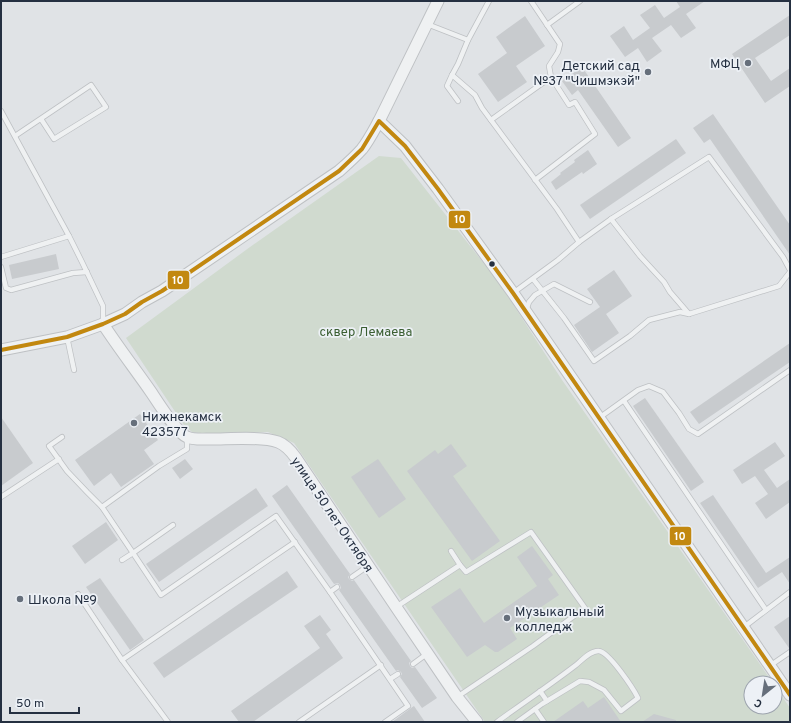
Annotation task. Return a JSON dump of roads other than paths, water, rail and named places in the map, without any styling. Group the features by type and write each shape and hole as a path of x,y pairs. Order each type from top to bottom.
{"street":[{"path":"1,350 67,337 125,314 142,302 162,291 339,171 353,159 370,137 438,1"},
{"path":"379,121 400,141 438,189 526,312 790,696"},
{"path":"103,324 166,413 182,434 187,437"},
{"name":"улица 50 лет Октября","path":"187,437 205,440 264,439 278,442 291,451 457,697 477,722"}],"lane":[{"path":"458,101 447,86 468,40 489,1"},
{"path":"531,1 560,44 558,52 549,66 551,77 570,105 575,102 596,134 535,180"},
{"path":"547,25 580,1"},
{"path":"427,24 468,40"},
{"path":"452,75 475,95 482,108 557,209 578,242"},
{"path":"491,120 551,77"},
{"path":"14,136 91,85 106,107 54,139 41,119"},
{"path":"1,111 87,272 103,306 103,324"},
{"path":"513,294 532,279 558,260 578,242 610,219 709,157 783,257 790,271 779,286 689,314 680,312 649,320 630,336 594,361 564,318 532,279"},
{"path":"610,219 640,256 664,282 670,292 689,314"},
{"path":"1,257 69,236"},
{"path":"1,267 6,288 11,290 73,273 87,272"},
{"path":"526,312 529,302 535,295 554,284 590,302"},
{"path":"67,337 74,370"},
{"path":"599,418 638,390 649,386 663,392 689,429 698,434 790,370"},
{"path":"624,401 766,610"},
{"path":"62,437 49,446 67,471 102,507 161,595 276,516 381,665 408,706 385,722"},
{"path":"102,507 159,466 187,449 187,437"},
{"path":"1,497 59,459"},
{"path":"122,560 173,525"},
{"path":"451,551 466,572 531,532 585,608 533,646 457,697"},
{"path":"122,660 295,542"},
{"path":"396,607 460,564"},
{"path":"352,577 368,566"},
{"path":"330,592 337,587"},
{"path":"743,628 790,592"},
{"path":"78,594 122,660 168,722"},
{"path":"497,722 591,653 598,651 603,652 621,671 638,698 621,711 604,690 589,682 580,681 547,701 517,722"},
{"path":"770,666 790,652"},
{"path":"413,664 428,653"},
{"path":"299,722 381,665"},
{"path":"390,679 398,674"},
{"path":"540,691 547,701"},
{"path":"535,710 544,722"}],"place":[{"name":"МФЦ","path":"748,63"},
{"name":"Детский сад №37 \"Чишмэкэй\"","path":"648,72"},
{"name":"Нижнекамск 423577","path":"134,423"},
{"name":"Школа №9","path":"20,599"},
{"name":"Музыкальный колледж","path":"507,618"}],"park label":[{"name":"сквер Лемаева","path":"366,331"}]}
